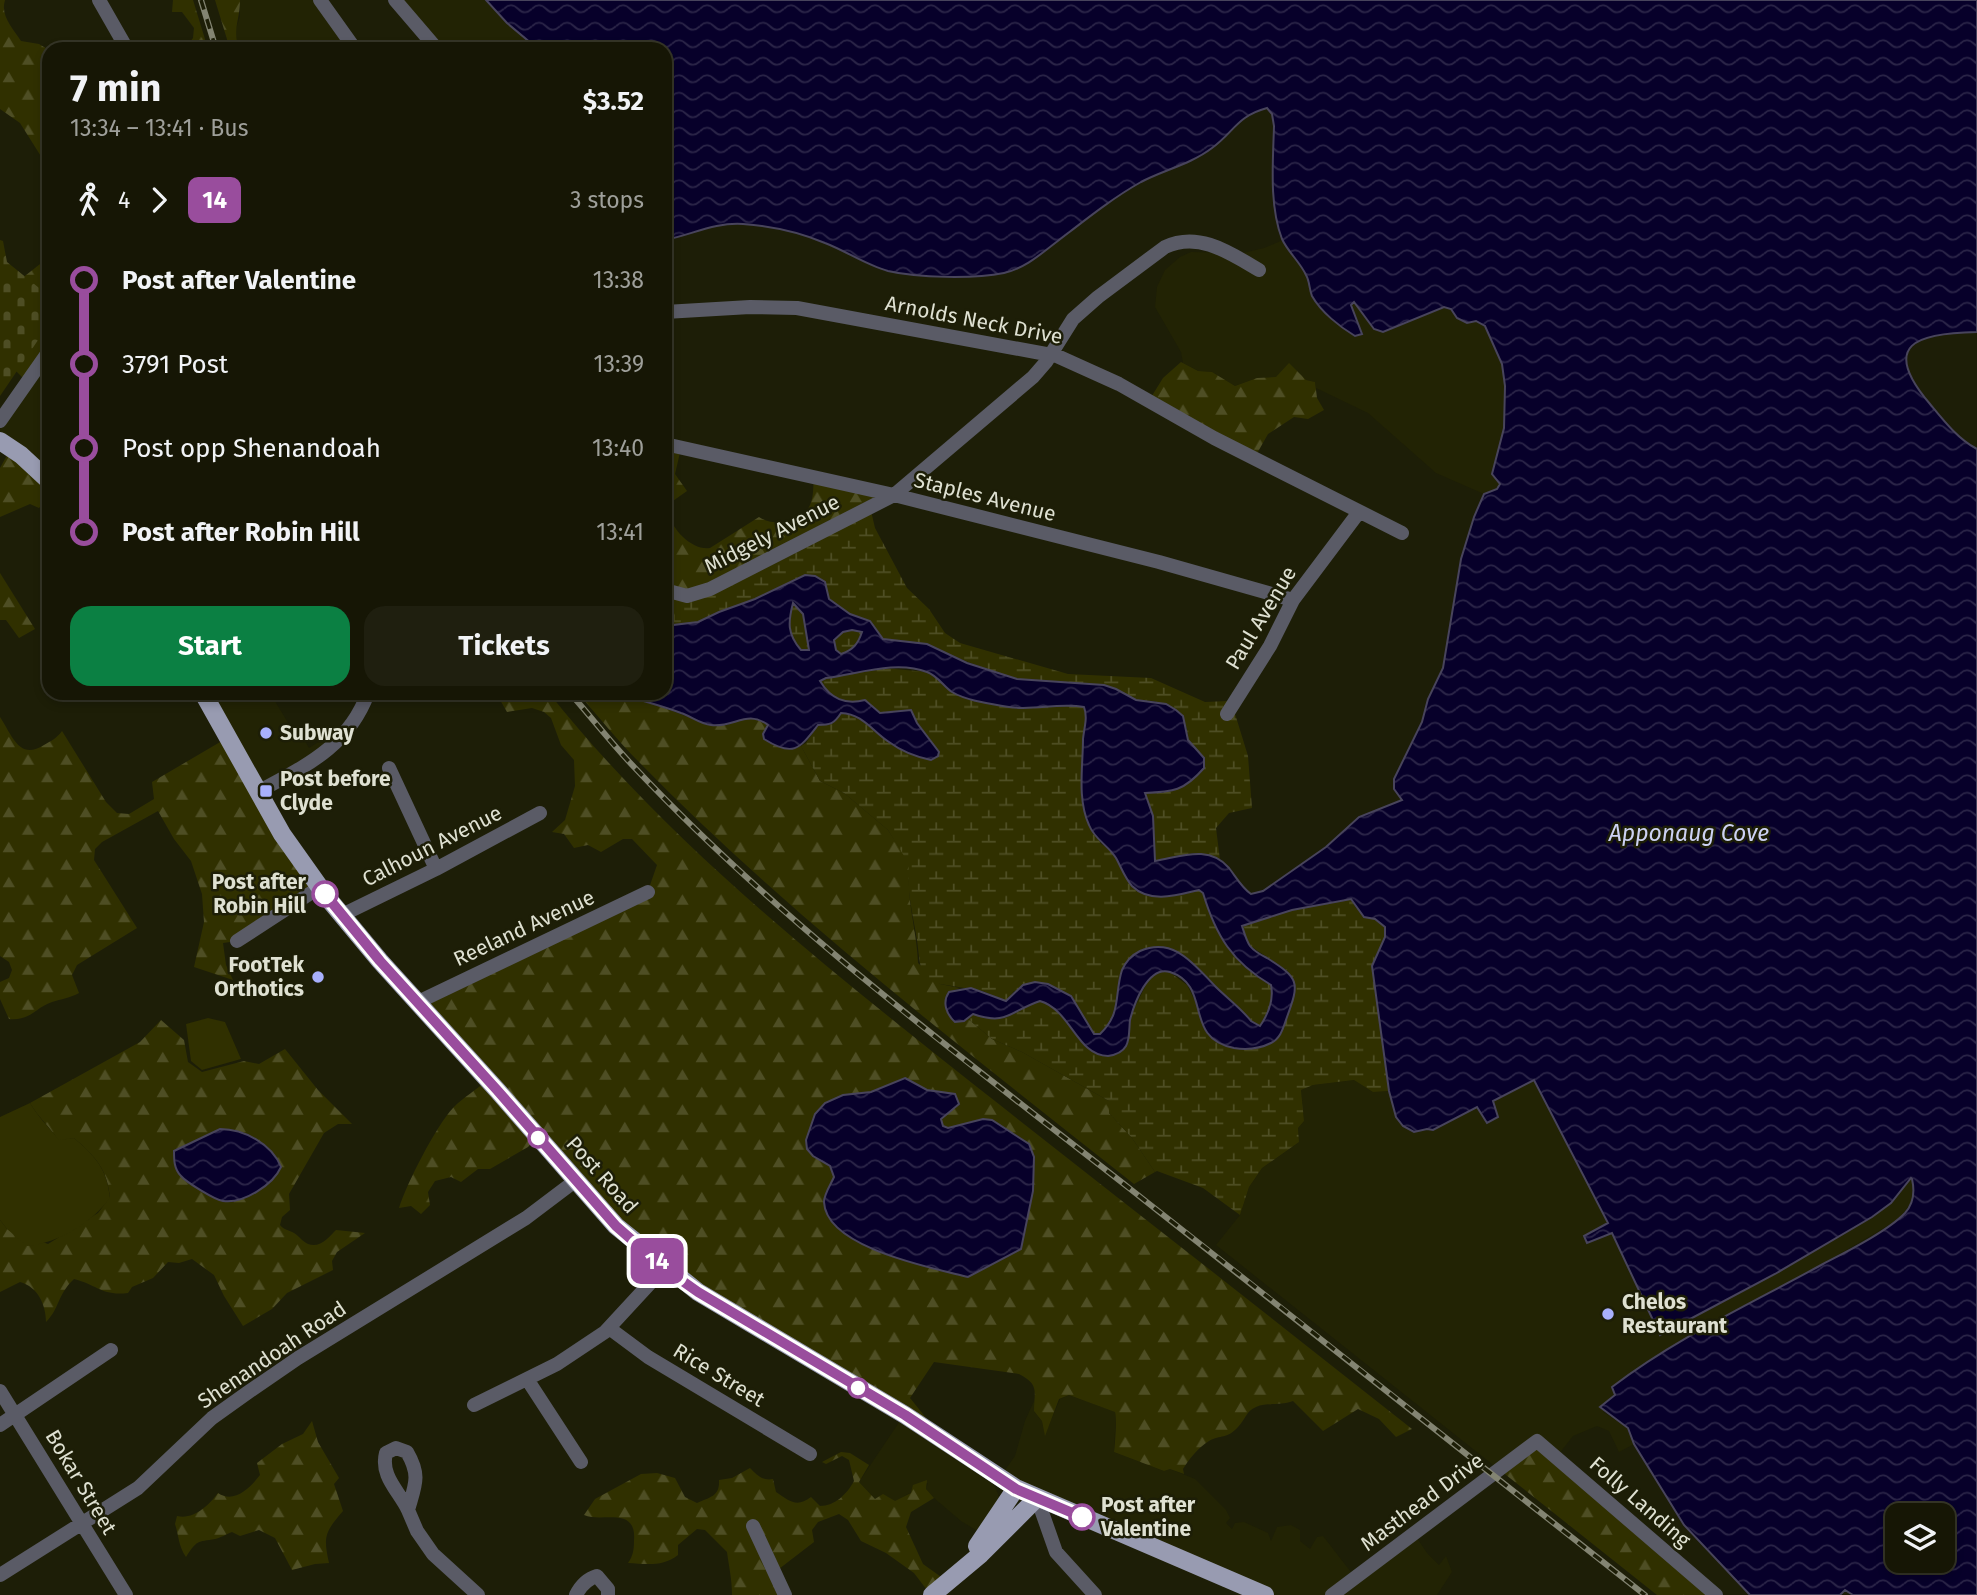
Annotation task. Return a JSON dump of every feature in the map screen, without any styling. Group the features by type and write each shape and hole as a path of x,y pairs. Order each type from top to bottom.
{"main road":[{"path":"0,441 21,455 42,474"},
{"name":"Post Road","path":"206,700 282,834 342,915 616,1226 664,1268 698,1292 905,1415 1016,1489 1265,1595"},
{"path":"952,1578 1016,1489"},
{"path":"932,1595 981,1554 1037,1497"}],"street":[{"path":"99,0 123,42"},
{"path":"320,0 350,42"},
{"path":"395,0 431,42"},
{"name":"Midgely Avenue","path":"672,592 687,596 710,589 894,495 1040,370 1066,329 1082,311 1173,243 1190,240 1204,243 1259,270"},
{"name":"Arnolds Neck Drive","path":"672,312 751,307 797,308 1050,354 1072,361 1119,384 1214,438 1402,533"},
{"path":"0,421 42,361"},
{"name":"Staples Avenue","path":"672,445 894,495 1184,568 1293,600"},
{"name":"Paul Avenue","path":"1227,714 1270,646 1293,600 1359,512"},
{"path":"258,792 331,748 355,721 365,700"},
{"path":"389,768 436,869"},
{"name":"Calhoun Avenue","path":"342,915 436,869 540,813"},
{"path":"237,941 320,887"},
{"name":"Reeland Avenue","path":"418,1002 648,892"},
{"name":"Shenandoah Road","path":"0,1574 138,1488 212,1418 298,1358 526,1218 575,1181"},
{"path":"474,1405 557,1364 609,1328 664,1268"},
{"name":"Rice Street","path":"609,1328 648,1357 810,1454"},
{"path":"0,1425 111,1350"},
{"path":"527,1379 580,1462"},
{"name":"Bokar Street","path":"0,1391 126,1595"},
{"name":"Masthead Drive","path":"1332,1595 1537,1441"},
{"name":"Folly Landing","path":"1537,1441 1716,1595"},
{"path":"1037,1497 1056,1552 1095,1595"},
{"path":"408,1510 417,1531 433,1554 478,1595"},
{"path":"753,1526 785,1595"},
{"path":"576,1595 581,1585 589,1578 597,1576 603,1580 608,1595"}],"shaded area":[{"path":"240,0 322,0 352,42 236,42 234,35 240,16"},
{"path":"395,0 486,0 530,42 432,42"},
{"path":"1283,240 1305,272 1310,282 1310,292 1359,323 1351,304 1354,301 1374,329 1392,329 1444,307 1451,309 1457,318 1467,323 1476,321 1485,326 1502,364 1505,385 1504,428 1492,474 1500,484 1497,489 1484,494 1436,473 1368,413 1316,388 1315,382 1306,380 1294,371 1276,377 1257,378 1235,386 1212,372 1198,371 1183,363 1181,352 1155,307 1157,287 1165,270 1180,257 1191,252 1243,253"},
{"path":"42,360 42,474 0,439 0,419"},
{"path":"274,700 290,726 298,728 309,748 336,731 343,734 259,791 209,701"},
{"path":"1534,1079 1608,1223 1584,1236 1587,1243 1612,1232 1661,1334 1775,1274 1872,1217 1898,1196 1911,1178 1915,1190 1912,1201 1899,1219 1805,1274 1609,1401 1603,1412 1628,1428 1634,1444 1619,1452 1609,1431 1597,1426 1573,1436 1559,1454 1497,1468 1216,1245 1240,1215 1249,1187 1262,1168 1299,1142 1298,1128 1304,1121 1301,1090 1313,1085 1354,1080 1373,1092 1389,1091 1397,1117 1423,1131 1433,1130 1477,1107 1486,1123 1495,1112 1493,1101"},
{"path":"1069,1395 1116,1412 1114,1452 1164,1471 1170,1469 1195,1479 1226,1510 1230,1518 1226,1523 1232,1529 1235,1523 1244,1522 1268,1533 1271,1541 1277,1527 1291,1525 1300,1530 1300,1541 1310,1549 1317,1537 1323,1536 1354,1576 1415,1535 1439,1565 1446,1556 1452,1572 1437,1595 1265,1595 1000,1477 1015,1456 1033,1403 1045,1434 1060,1399"},
{"path":"904,1415 989,1473 998,1494 1000,1508 984,1535 961,1521 934,1498 926,1489 928,1483 894,1502 876,1500 859,1482"}],"green space":[{"path":"0,0 5,0 6,17 21,41 42,46 42,158 20,123 0,109"},
{"path":"173,0 193,0 206,42 190,42 194,28 182,12 172,12"},
{"path":"215,0 240,0 237,42 228,42"},
{"path":"0,240 3,241 7,262 42,290 42,334 0,396"},
{"path":"42,262 42,359 26,381 11,366 21,279"},
{"path":"1181,362 1198,371 1212,372 1235,386 1257,378 1276,377 1289,363 1306,380 1315,382 1317,398 1324,410 1308,419 1294,417 1268,434 1255,457 1150,399 1163,378"},
{"path":"672,444 681,448 675,474 687,491 672,502"},
{"path":"11,448 42,474 42,505 39,508 30,504 0,517 0,468"},
{"path":"814,476 890,494 700,593 672,591 672,522 690,543 710,548 759,517 780,523 801,516 811,502"},
{"path":"871,511 875,528 907,588 929,609 945,633 960,643 1068,674 1151,678 1205,702 1229,701 1248,756 1252,808 1229,813 1216,828 1220,860 1193,853 1155,862 1153,816 1145,793 1163,793 1204,758 1188,740 1187,728 1155,701 1136,700 1104,685 1017,679 916,642 883,639 870,621 850,614 829,599 825,582 766,594 698,622 672,625 672,592 684,595"},
{"path":"0,573 35,629 19,638 6,620 0,620"},
{"path":"792,602 804,618 810,650 801,651 790,633"},
{"path":"852,629 862,632 857,643 841,654 836,650 834,640 843,632"},
{"path":"884,668 927,672 963,697 1009,707 1084,707 1087,714 1083,737 1081,792 1084,813 1101,844 1110,849 1132,885 1140,892 1185,894 1200,890 1204,893 1209,913 1254,975 1271,984 1270,1006 1260,1026 1251,1021 1191,961 1170,948 1156,947 1120,981 1113,1017 1100,1034 1094,1034 1071,996 1014,991 1006,1001 983,991 940,984 924,978 910,902 909,864 888,830 844,793 820,781 801,746 818,725 829,725 841,713 861,719 899,748 931,760 933,743 917,723 911,710 883,713 870,703 842,700 830,693 820,681"},
{"path":"500,700 555,700 646,802 698,853 807,950 1412,1429 1396,1437 1379,1419 1358,1409 1323,1431 1293,1401 1264,1405 1250,1411 1230,1434 1213,1439 1202,1447 1185,1465 1184,1474 1170,1469 1164,1471 1114,1452 1115,1412 1069,1395 1059,1399 1045,1436 1042,1421 1034,1411 1033,1385 1026,1378 1019,1374 934,1362 910,1398 943,1439 668,1266 537,1137 528,1147 490,1169 478,1169 461,1182 451,1177 435,1181 428,1192 430,1205 421,1214 411,1206 399,1208 408,1184 446,1116 487,1080 419,1001 648,891 657,865 632,839 623,839 601,852 588,845 574,848 564,834 552,832 565,820 575,786 574,760 561,745 551,718 532,708 507,712","holes":["905,1078 927,1090 955,1094 941,1120 943,1126 948,1128 983,1119 992,1120 1029,1144 1034,1157 824,1199 834,1177 830,1166 843,1095 871,1092"]},
{"path":"584,700 644,700 696,720 726,725 748,717 760,719 797,747 801,746 820,781 844,793 888,830 910,864 909,889 918,963 940,984 960,988 949,992 964,1021 967,1018 992,1039 1022,1052 1109,1101 1109,1113 1132,1138 1155,1172 1134,1184 942,1032 756,874 630,753"},
{"path":"0,717 17,744 28,750 44,745 62,731 106,802 117,813 129,814 154,799 152,782 227,738 319,885 237,941 223,943 226,965 233,980 194,967 204,922 202,894 191,861 158,811 102,842 95,849 94,860 137,928 77,965 72,975 79,993 46,1004 23,1018 9,1019 0,999 0,982 9,978 12,970 9,962 0,956"},
{"path":"1351,899 1356,908 1385,926 1385,937 1375,957 1389,1091 1373,1092 1354,1080 1313,1085 1301,1090 1304,1121 1298,1128 1299,1142 1262,1168 1249,1187 1240,1215 1203,1188 1155,1172 1132,1138 1109,1113 1109,1101 1022,1052 992,1039 967,1018 973,1014 1001,1017 1040,1001 1059,1012 1086,1045 1106,1056 1128,1036 1132,1013 1148,981 1157,973 1168,971 1187,985 1198,1007 1254,1049 1288,971 1249,945 1242,926 1292,910"},
{"path":"208,1018 225,1022 241,1059 202,1070 191,1061 186,1024"},
{"path":"161,1020 184,1040 188,1062 202,1072 244,1061 259,1064 285,1049 318,1090 352,1124 338,1124 324,1133 289,1194 290,1210 282,1217 280,1225 312,1245 324,1241 336,1230 365,1233 337,1252 332,1261 333,1270 287,1293 272,1309 243,1326 214,1275 192,1259 179,1263 168,1262 153,1278 132,1287 128,1293 105,1291 74,1279 64,1290 46,1322 40,1298 26,1284 20,1282 0,1292 0,1220 7,1229 48,1244 98,1213 110,1197 103,1171 94,1158 74,1138 59,1141 30,1103 140,1042"},
{"path":"30,1103 59,1140 74,1138 94,1158 103,1171 110,1198 94,1216 73,1230 51,1241 27,1246 0,1220 0,1117"},
{"path":"312,1421 318,1442 339,1478 334,1484 343,1511 327,1535 329,1563 292,1570 275,1538 259,1530 240,1536 232,1532 201,1542 195,1545 186,1557 175,1524 177,1516 195,1514 206,1507 218,1493 230,1497 247,1489 260,1475 257,1463 282,1444 303,1434"},
{"path":"1538,1440 1722,1595 1657,1595 1501,1471"},
{"path":"841,1452 850,1453 869,1465 859,1482 875,1499 883,1494 895,1501 911,1493 913,1485 927,1480 926,1489 934,1498 911,1512 906,1527 923,1564 944,1579 930,1594 914,1573 886,1553 861,1541 848,1520 839,1514 818,1522 812,1530 814,1542 775,1572 785,1595 732,1595 727,1552 705,1530 697,1529 678,1545 678,1555 672,1559 654,1564 628,1563 634,1544 630,1523 624,1519 584,1515 595,1499 641,1474 657,1473 675,1478 685,1497 697,1503 716,1493 719,1480 732,1478 750,1468 763,1478 773,1479 776,1492 789,1500 797,1503 811,1497 820,1506 831,1504 848,1490 854,1481 849,1460 842,1456 826,1464 822,1462"}],"water":[{"name":"Apponaug Cove","path":"486,0 1977,0 1977,332 1922,339 1912,346 1907,355 1907,368 1915,384 1946,423 1957,435 1977,449 1977,1595 1853,1595 1845,1590 1840,1595 1750,1595 1684,1525 1634,1444 1628,1428 1600,1407 1615,1395 1612,1387 1662,1353 1855,1247 1898,1220 1912,1201 1911,1178 1891,1203 1872,1217 1775,1274 1660,1335 1612,1233 1587,1243 1584,1236 1608,1223 1534,1080 1493,1101 1498,1117 1487,1123 1477,1107 1433,1130 1414,1132 1403,1126 1396,1117 1389,1091 1372,966 1385,937 1385,927 1375,919 1364,917 1351,899 1292,910 1242,926 1252,948 1291,976 1295,988 1281,1032 1274,1041 1262,1047 1239,1049 1218,1042 1208,1034 1202,1023 1191,988 1183,979 1162,971 1155,974 1143,987 1132,1013 1126,1046 1111,1056 1097,1054 1089,1049 1059,1013 1040,1001 1001,1018 973,1014 964,1021 955,1022 952,1019 945,1004 949,992 971,988 1006,1001 1023,985 1035,982 1048,984 1071,996 1094,1034 1100,1034 1115,1011 1125,964 1140,951 1152,947 1174,950 1192,962 1251,1021 1260,1026 1268,1011 1272,996 1271,985 1246,967 1227,946 1203,893 1199,890 1164,897 1139,892 1130,883 1113,853 1092,830 1085,815 1082,793 1086,719 1084,707 1065,705 1018,708 980,702 952,692 927,672 903,667 877,669 820,681 839,699 851,702 865,700 880,713 911,710 917,723 939,752 938,756 931,760 899,748 849,714 841,713 831,723 818,725 801,745 790,749 764,739 763,734 768,725 760,721 747,719 719,725 707,724 641,700 672,700 672,625 698,622 805,575 815,576 825,582 829,599 850,614 870,621 883,639 927,644 967,663 1017,679 1104,685 1136,700 1166,704 1176,710 1183,716 1188,740 1204,758 1204,768 1178,789 1145,793 1153,816 1155,861 1194,854 1213,856 1229,868 1251,894 1263,891 1326,847 1359,817 1402,800 1394,789 1394,779 1422,722 1428,699 1443,668 1461,559 1474,517 1484,494 1497,489 1500,484 1492,474 1504,428 1505,386 1502,364 1485,326 1476,321 1467,323 1457,318 1451,309 1444,307 1383,332 1374,329 1354,302 1351,305 1362,334 1355,336 1337,324 1316,302 1301,266 1282,239 1278,226 1273,183 1274,126 1272,114 1267,108 1242,120 1204,154 1129,189 1017,269 977,276 915,275 888,271 805,236 753,225 723,225 672,238 672,42 530,42","holes":["793,603 803,614 809,650 801,650 791,633","843,632 862,632 849,651 841,654 836,650 834,640"]},
{"path":"905,1078 927,1090 955,1094 959,1104 941,1119 943,1126 948,1128 983,1119 992,1120 1029,1144 1034,1157 1033,1191 1021,1249 968,1277 884,1253 861,1244 842,1232 829,1218 824,1202 834,1177 830,1166 807,1149 806,1140 815,1114 825,1103 843,1095 871,1092"},
{"path":"220,1129 256,1139 271,1151 281,1167 271,1180 256,1192 231,1201 214,1198 184,1179 174,1161 174,1151"}],"railway":[{"path":"201,0 214,42"},
{"path":"576,700 627,759 692,826 812,935 874,987 1645,1595"}],"bus line":[{"name":"14","path":"325,894 380,961 575,1181 616,1226 664,1268 783,1345 905,1415 1016,1489 1082,1517"}],"place":[{"name":"Subway","path":"266,733"},
{"name":"Post before Clyde","path":"266,791"},
{"name":"Post after Robin Hill","path":"325,894"},
{"name":"FootTek Orthotics","path":"318,977"},
{"name":"Chelos Restaurant","path":"1608,1314"},
{"name":"Post after Valentine","path":"1082,1517"}]}
